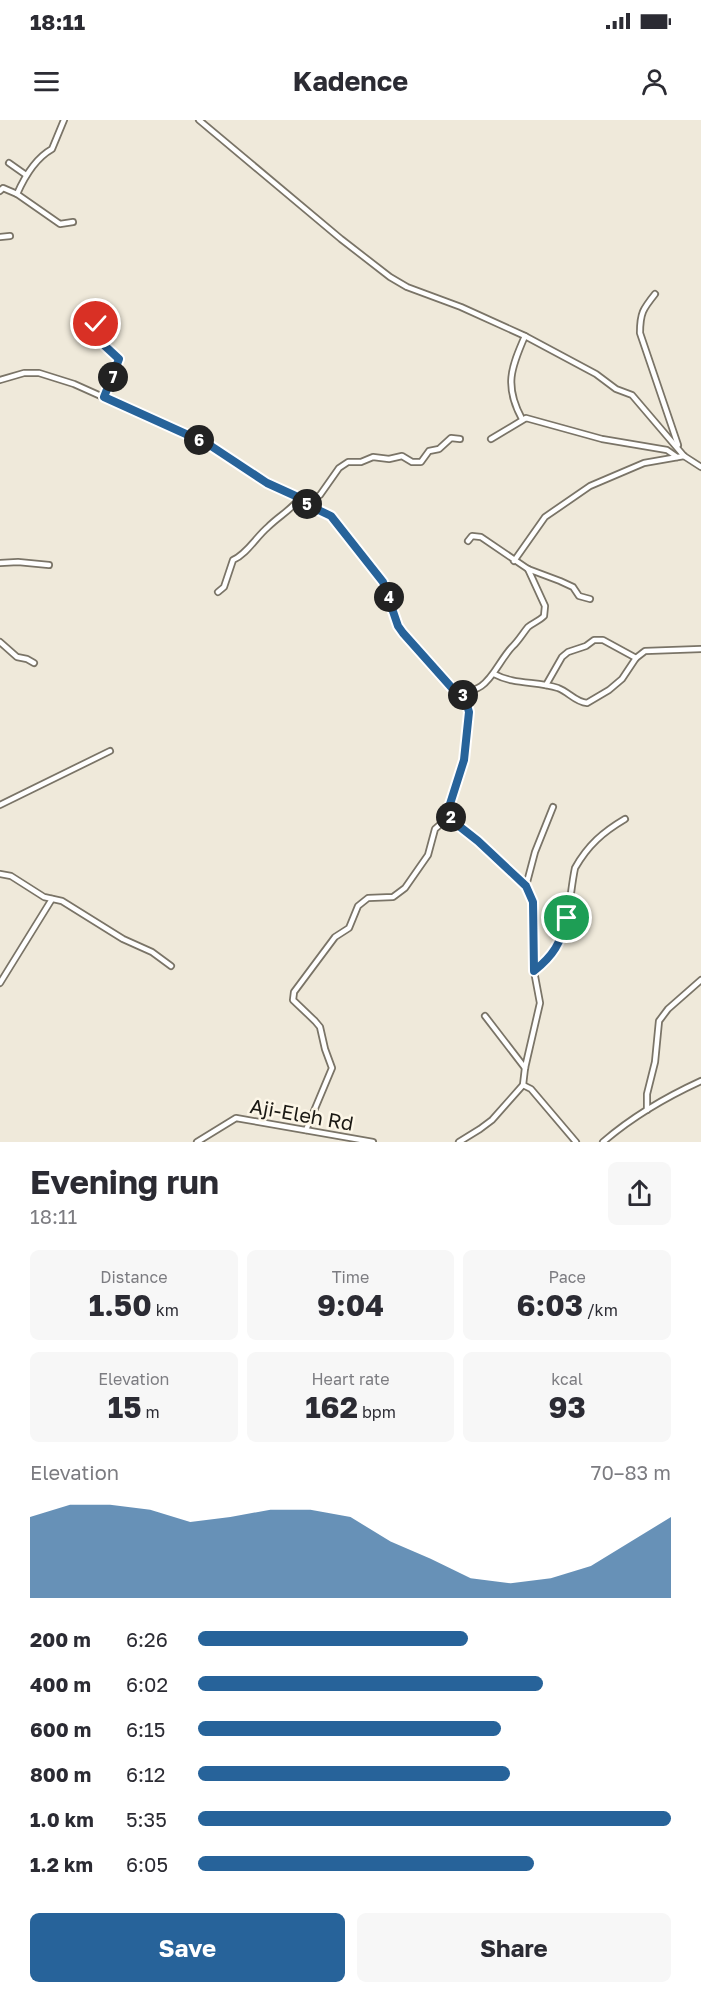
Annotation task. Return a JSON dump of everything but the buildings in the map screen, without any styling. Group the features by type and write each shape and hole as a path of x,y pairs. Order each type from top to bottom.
{"street":[{"path":"17,194 26,175 52,149 64,120"},
{"path":"199,120 390,277 407,287 525,336 596,374 616,389 632,395 684,456 701,467"},
{"path":"9,163 26,175"},
{"path":"0,191 3,188 17,194 60,224 73,222"},
{"path":"0,237 10,236"},
{"path":"655,294 640,316 640,333 680,450"},
{"path":"96,324 105,346 119,359 104,397"},
{"path":"522,419 513,396 510,374 525,336"},
{"path":"0,380 24,373 39,373 74,384 208,444 267,483 331,516 383,582 398,626 403,633 452,688 460,691 475,689 492,678 529,626 544,616 545,606 528,569"},
{"path":"491,439 526,418 602,439 656,447 672,452 677,458"},
{"path":"306,502 320,495 339,468 348,462 361,462 373,457 389,459 402,456 412,462 420,462 429,451 439,449 452,438 460,439"},
{"path":"514,561 545,517 590,486 644,463 684,456"},
{"path":"218,592 224,587 233,560 242,555 269,526 292,509 300,498"},
{"path":"468,541 472,536 481,537 528,569 568,584 579,596 590,599"},
{"path":"0,563 49,565"},
{"path":"546,685 562,657 594,640 603,640 636,658"},
{"path":"0,642 17,657 34,663"},
{"path":"494,674 515,682 546,685 560,689 574,699 587,703 602,695 621,679 636,658 645,651 701,646"},
{"path":"459,1142 492,1120 523,1085 540,1003 534,971 533,902 526,886 452,819 450,812 450,804 464,760 469,712 468,705 460,691"},
{"path":"0,805 110,751"},
{"path":"526,886 535,852 553,807"},
{"path":"306,1130 332,1068 320,1027 293,1000 294,992 336,937 350,928 357,906 368,897 393,897 405,888 428,855 435,829 443,822 452,819"},
{"path":"534,971 557,948 564,930 575,868 579,860 598,837 625,819"},
{"path":"0,874 10,876 44,897 62,901 123,939 152,952 171,966"},
{"path":"0,983 52,899"},
{"path":"647,1110 647,1094 655,1062 659,1021 668,1009 701,980"},
{"path":"485,1016 525,1068"},
{"path":"603,1142 647,1110 701,1081"},
{"path":"523,1085 531,1089 576,1142"},
{"name":"Aji-Eleh Rd","path":"197,1142 236,1119 373,1142"}],"route":[{"path":"96,324 105,346 119,359 104,397 208,444 267,483 331,516 358,549 383,582 398,626 452,688 460,691 468,705 464,760 450,804 450,817 526,886 533,902 534,971 557,948 567,918"}]}
